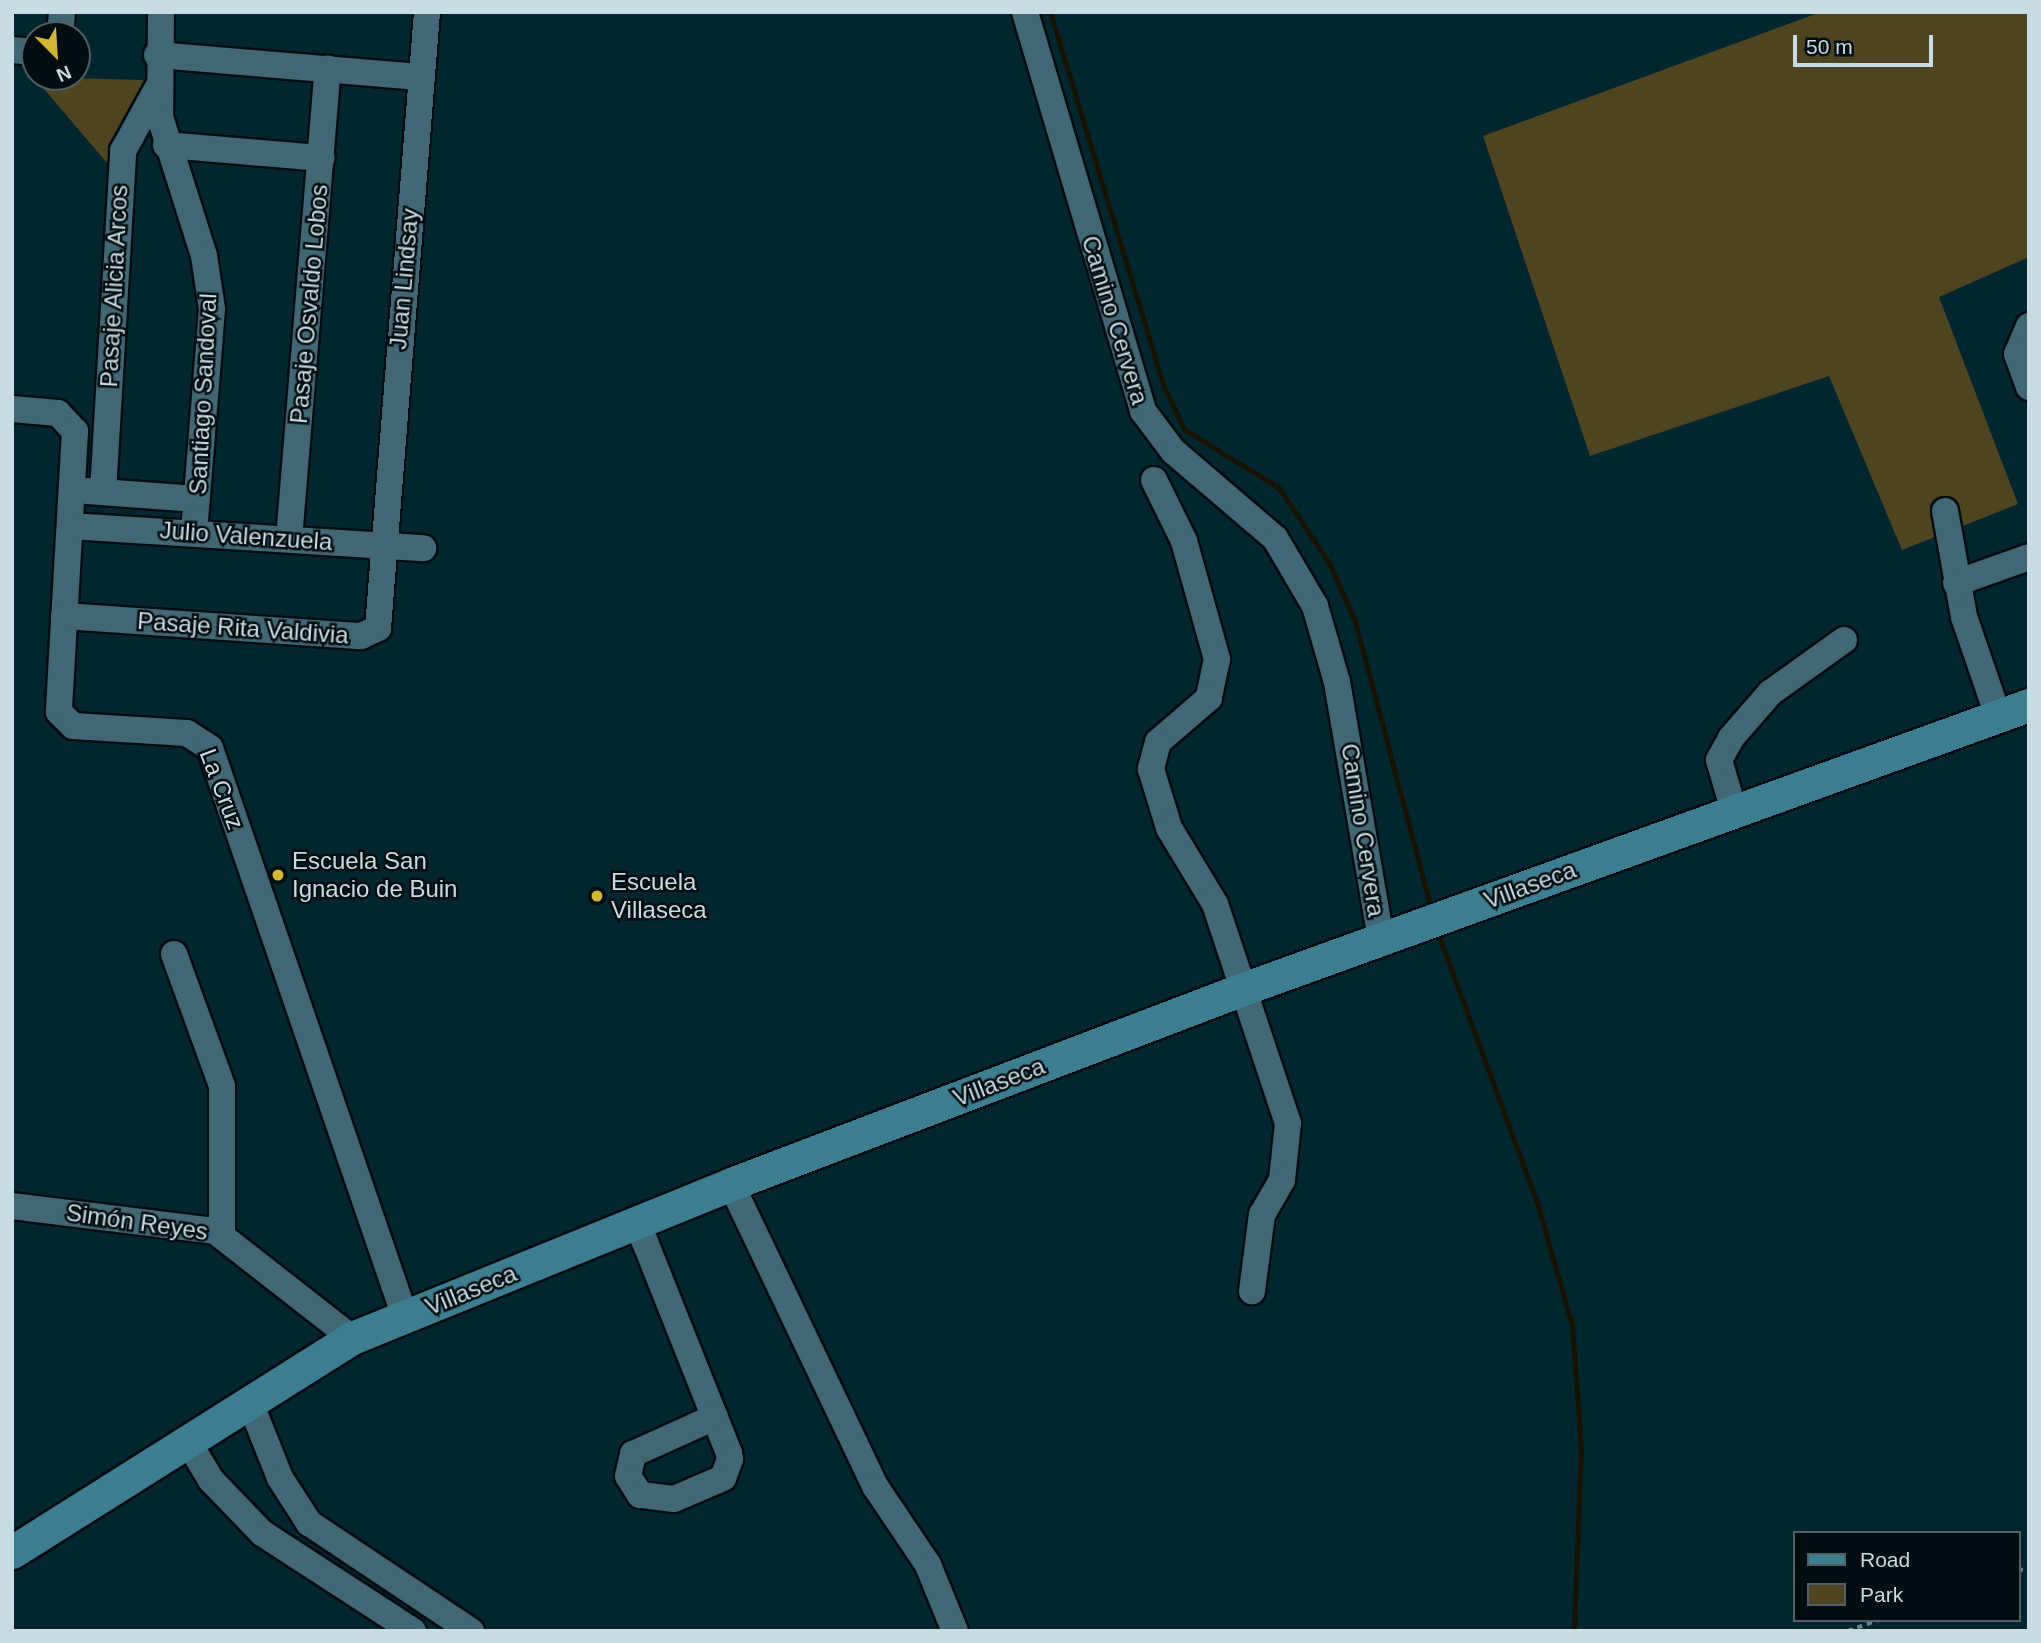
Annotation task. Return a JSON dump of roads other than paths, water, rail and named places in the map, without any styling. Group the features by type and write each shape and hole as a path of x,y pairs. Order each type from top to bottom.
{"main road":[{"name":"Villaseca","path":"12,1552 352,1338 731,1184 1243,989 2013,710"}],"street":[{"name":"Santiago Sandoval","path":"161,12 157,89 166,145 209,282 194,532"},
{"name":"Juan Lindsay","path":"381,545 427,12"},
{"name":"Camino Cervera","path":"1025,12 1139,405 1173,451 1275,538 1315,606 1338,682 1381,939"},
{"path":"157,55 421,77"},
{"name":"Pasaje Osvaldo Lobos","path":"289,539 328,69"},
{"name":"Pasaje Alicia Arcos","path":"103,492 123,151 157,89"},
{"path":"166,145 321,158"},
{"path":"2029,326 2017,354 2029,387"},
{"name":"La Cruz","path":"12,409 52,411 69,420 75,437 59,706 67,723 187,733 210,748 405,1317"},
{"path":"1154,480 1184,541 1217,659 1209,698 1158,743 1151,769 1169,828 1215,904 1288,1123 1282,1180 1262,1214 1252,1291"},
{"name":"Julio Valenzuela","path":"72,490 197,499"},
{"path":"1945,511 1956,583 2013,710"},
{"name":"Julio Valenzuela","path":"70,526 423,548"},
{"name":"Pasaje Rita Valdivia","path":"64,616 365,636 381,619 381,545"},
{"path":"1956,583 2029,557"},
{"path":"1734,811 1718,760 1731,738 1770,693 1844,640"},
{"path":"174,954 222,1086 222,1234"},
{"path":"731,1184 875,1486 928,1565 956,1631"},
{"name":"Simón Reyes","path":"12,1206 222,1234 352,1338"},
{"path":"636,1222 715,1417"},
{"path":"249,1401 280,1478 309,1523 471,1631"},
{"path":"187,1440 211,1480 262,1533 413,1631"}],"waterway":[{"path":"1050,12 1164,387 1184,429 1279,488 1329,563 1355,621 1430,904"},
{"path":"1439,936 1536,1199 1572,1325 1581,1447 1574,1631"}],"place":[{"name":"Escuela San Ignacio de Buin","path":"278,875"},
{"name":"Escuela Villaseca","path":"597,896"}]}
